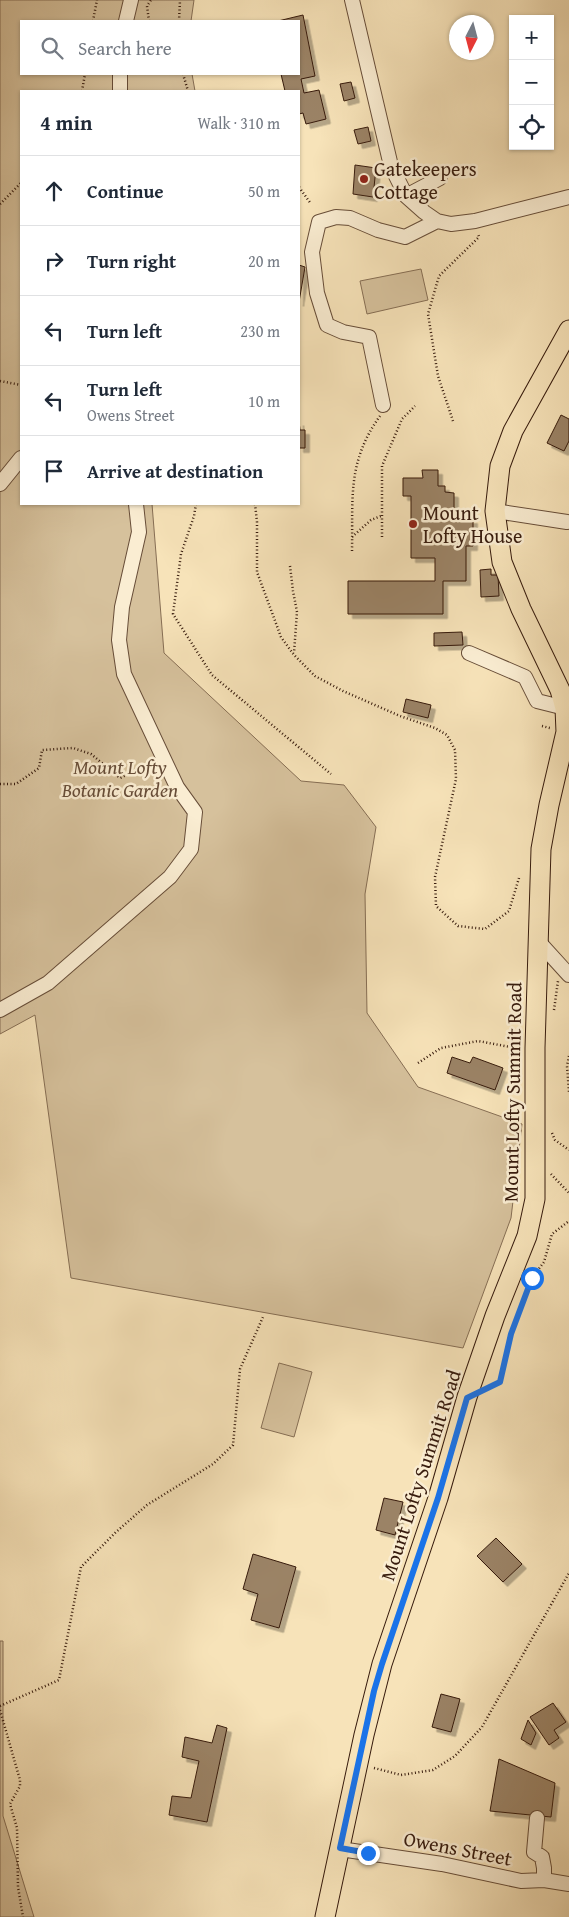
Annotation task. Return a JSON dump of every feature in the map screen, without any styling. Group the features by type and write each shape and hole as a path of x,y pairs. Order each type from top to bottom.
{"main road":[{"name":"Mount Lofty Summit Road","path":"325,1917 382,1664 438,1498 467,1398 495,1316 527,1236 533,1209 536,1158 536,1048 541,849 566,732 565,708 560,690 521,609 502,562 495,511 500,466 514,431 569,330"}],"street":[{"path":"126,20 131,0"},
{"path":"352,0 387,152 391,166 406,196 437,221 451,224 475,221 569,197"},
{"path":"120,75 120,90"},
{"path":"406,196 440,178"},
{"path":"383,409 369,337 343,332 327,325 317,293 312,252 319,222 336,217 350,218 378,230 405,237 437,221"},
{"path":"0,484 20,459"},
{"path":"0,1010 48,983 170,877 191,849 195,812 178,787 124,674 119,640 122,607 140,532 136,505"},
{"path":"495,511 567,522"},
{"path":"468,653 525,677 537,701 565,708"},
{"path":"538,941 569,975"},
{"path":"537,1818 534,1852 542,1857 544,1880"},
{"name":"Owens Street","path":"340,1848 442,1864 521,1881 569,1882"}],"path":[{"path":"93,20 97,0"},
{"path":"149,20 147,6 150,0"},
{"path":"179,20 180,0"},
{"path":"83,90 85,75"},
{"path":"184,75 188,90"},
{"path":"0,204 20,184"},
{"path":"300,189 310,204"},
{"path":"453,421 438,376 428,314 440,276 479,236 475,221"},
{"path":"0,381 20,385"},
{"path":"382,538 382,466 402,419 415,406"},
{"path":"352,551 353,477 358,455 383,409"},
{"path":"196,505 181,554 174,614 212,675 331,774"},
{"path":"255,505 257,572 281,637 294,655 315,676 329,684 400,716 435,728 447,735 455,750 456,779 435,877 436,906 458,926 485,929 509,911 520,878"},
{"path":"352,537 371,520 381,516"},
{"path":"290,566 297,612 294,655"},
{"path":"542,726 551,728"},
{"path":"0,784 16,784 39,768 42,750 73,748 91,754 120,778 164,758"},
{"path":"554,1011 556,984 560,978 569,975"},
{"path":"418,1063 440,1048 478,1041 519,1049 536,1048"},
{"path":"569,1056 567,1066 569,1092"},
{"path":"551,1132 554,1140 569,1150"},
{"path":"467,1398 500,1382 511,1334 532,1278 544,1262 552,1234 569,1221"},
{"path":"0,1706 59,1680 81,1567 116,1532 148,1506 213,1464 233,1445 240,1369 263,1317"},
{"path":"359,1763 402,1775 433,1770 455,1756 482,1727 569,1573"},
{"path":"0,1710 20,1780 20,1786 10,1804 17,1828 18,1888 23,1917"}],"green space":[{"name":"Mount Lofty Botanic Garden","path":"0,0 194,0 191,20 20,20 20,75 192,75 195,90 20,90 20,505 152,505 164,653 301,781 344,785 376,827 365,894 367,1013 418,1087 522,1124 511,1218 463,1348 71,1278 35,1015 0,1034"},
{"path":"421,269 428,300 367,314 360,281"},
{"path":"279,1363 312,1372 294,1437 261,1428"},
{"path":"0,1641 3,1641 3,1816 34,1917 0,1917"}],"building":[{"path":"303,15 315,76 301,79 304,93 319,90 326,119 306,124 303,113 300,114 300,90 285,90 281,75 300,75 300,20 282,20"},
{"path":"351,82 355,98 344,101 340,84"},
{"path":"368,127 371,141 358,144 354,130"},
{"name":"Gatekeepers Cottage","path":"355,165 376,168 373,197 353,194"},
{"path":"300,265 305,267 300,296"},
{"path":"561,415 569,419 569,441 564,451 547,443"},
{"path":"300,430 305,430 305,448 300,448"},
{"path":"422,470 438,470 438,486 445,486 445,492 454,493 454,519 473,519 473,546 466,546 466,581 443,581 443,614 348,614 348,581 435,581 435,558 411,558 411,496 403,496 403,478 423,478"},
{"path":"491,569 491,575 498,575 499,596 481,597 480,570"},
{"path":"462,632 463,645 434,646 434,633"},
{"path":"406,699 431,705 428,718 403,712"},
{"path":"452,1057 470,1063 473,1057 503,1068 495,1090 447,1073"},
{"path":"384,1498 403,1502 395,1535 376,1530"},
{"path":"496,1538 522,1564 503,1582 477,1556"},
{"path":"253,1554 296,1567 279,1628 251,1620 258,1594 243,1589"},
{"path":"441,1694 460,1699 451,1732 432,1727"},
{"path":"553,1703 566,1722 554,1730 559,1738 549,1745 530,1717"},
{"path":"528,1720 536,1733 531,1745 521,1739"},
{"path":"217,1725 227,1728 207,1822 169,1815 172,1796 191,1798 199,1761 182,1757 185,1737 212,1743"},
{"path":"499,1759 555,1783 551,1817 490,1811"}],"place":[{"name":"Gatekeepers Cottage","path":"364,179"},
{"name":"Mount Lofty House","path":"413,524"}],"route":[{"path":"368,1853 340,1848 374,1691 438,1498 467,1398 500,1382 511,1334 532,1278"}]}
